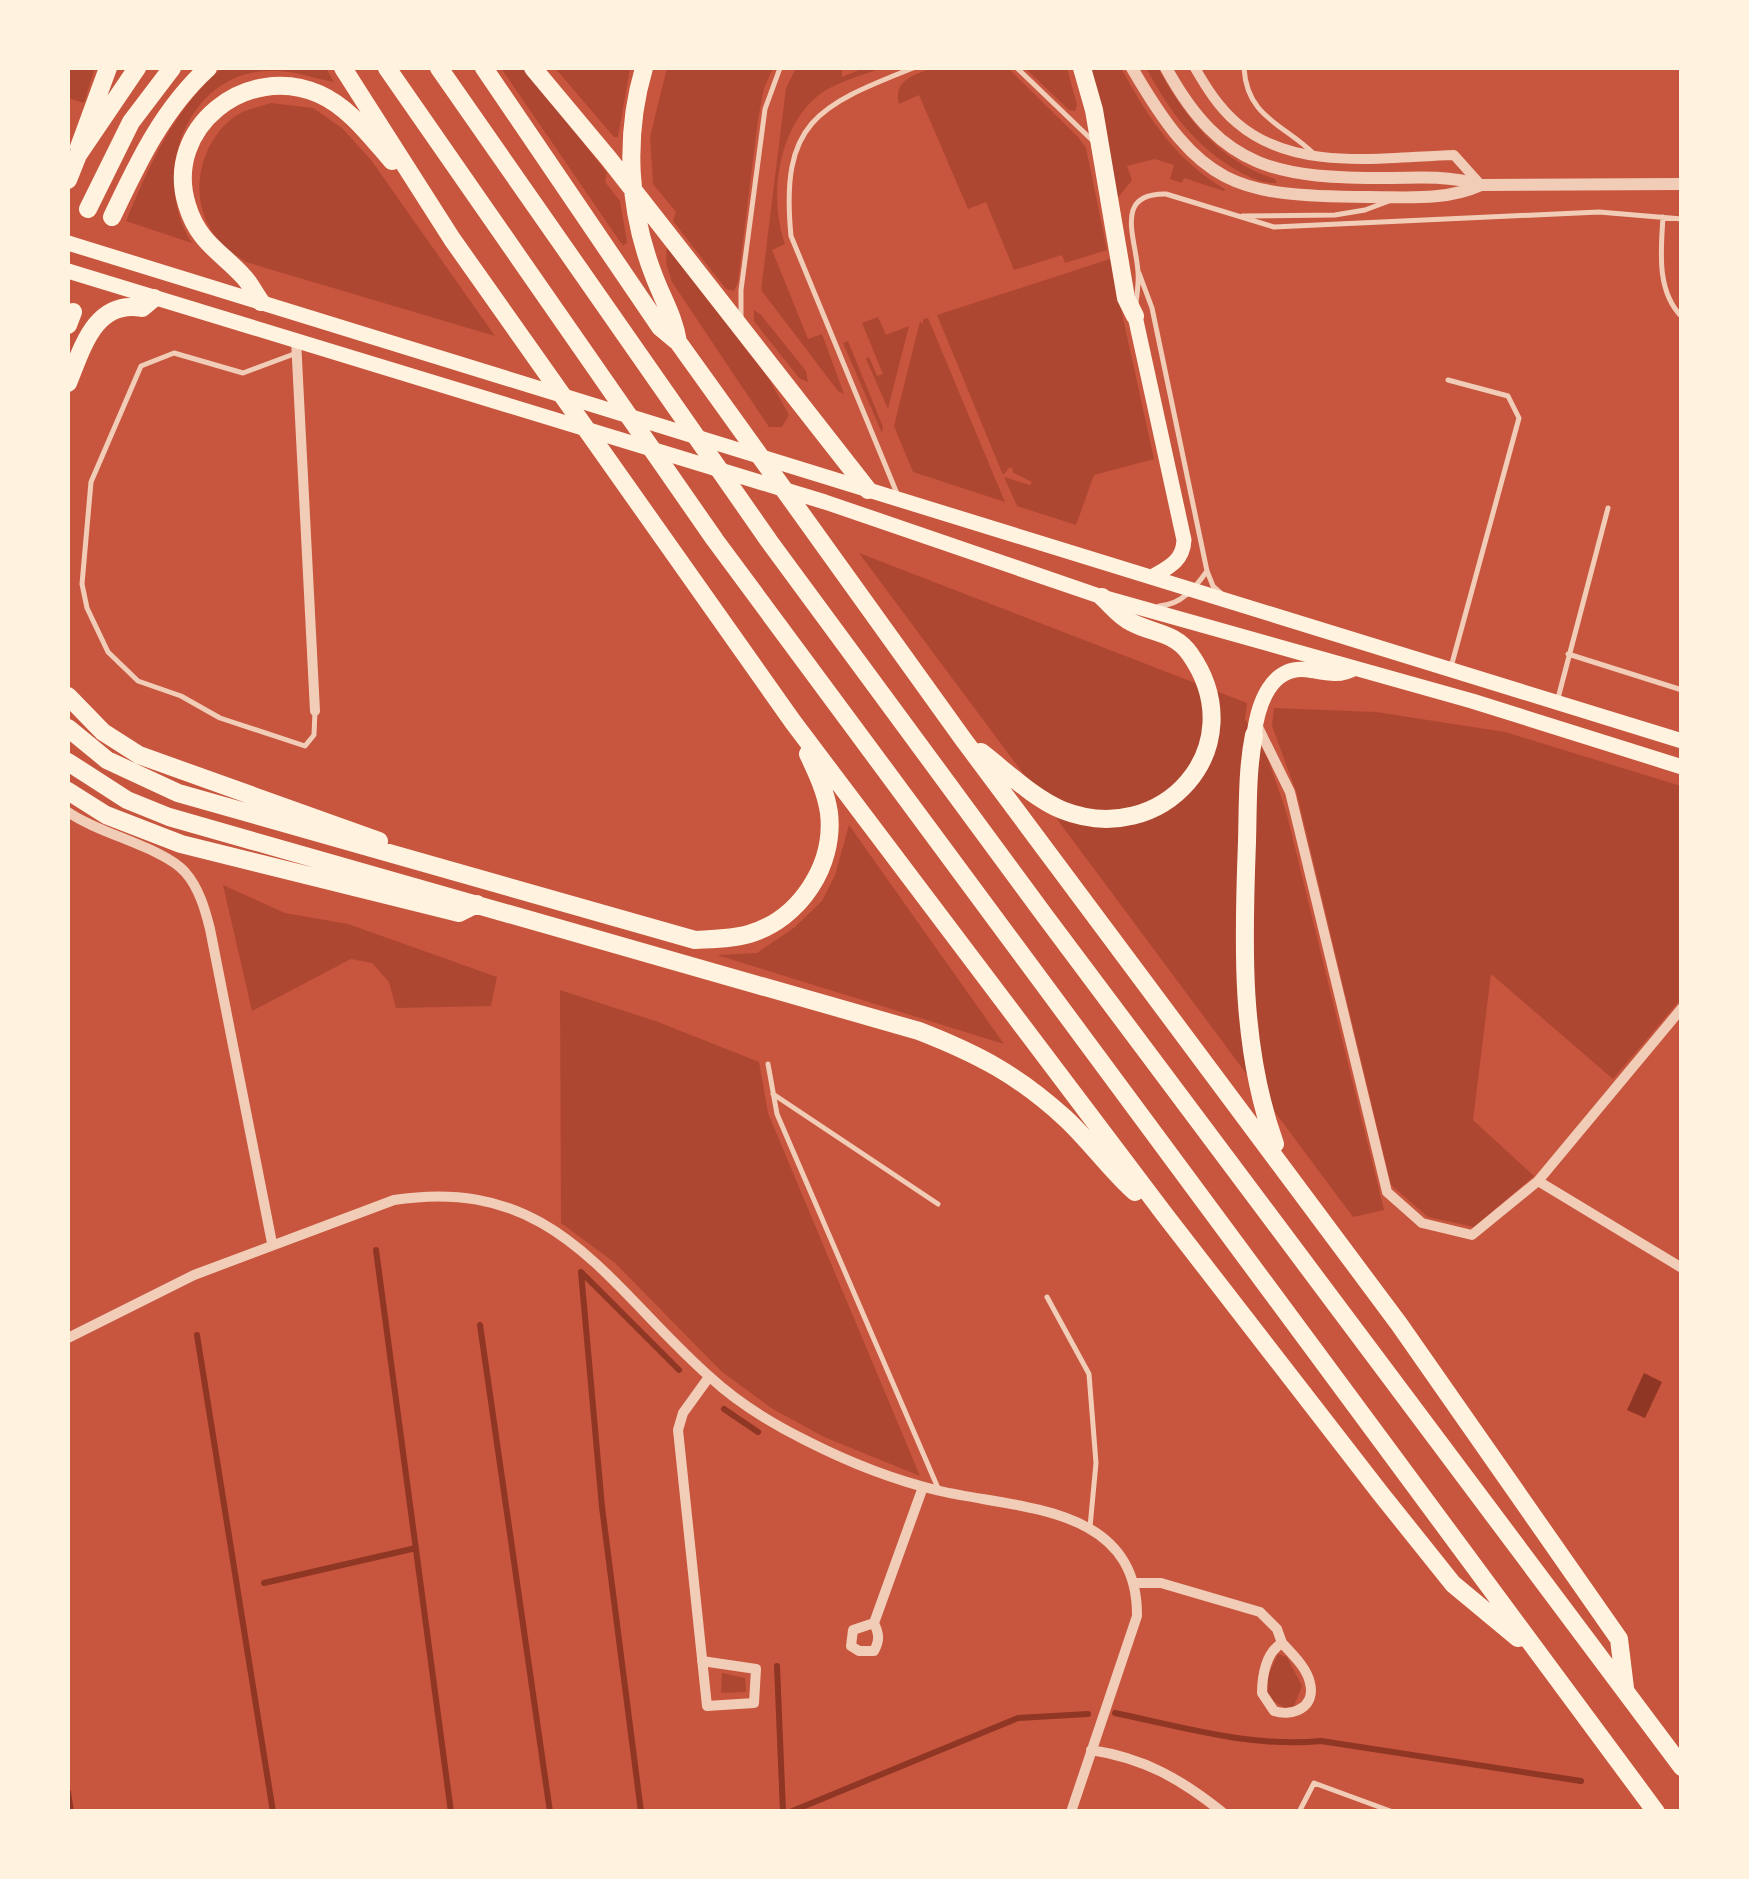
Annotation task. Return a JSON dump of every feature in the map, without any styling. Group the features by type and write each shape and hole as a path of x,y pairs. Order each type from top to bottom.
{"highway":[{"path":"78,155 80,136 108,68"},
{"path":"68,180 78,155 138,68"},
{"path":"88,209 131,122 172,68"},
{"path":"112,216 152,136 174,104 208,68"},
{"path":"342,68 452,239"},
{"path":"387,68 716,540 1656,1812"},
{"path":"440,68 769,541 1682,1768"},
{"path":"484,68 660,326 678,342 963,739 1399,1324 1619,1639 1626,1694"},
{"path":"533,68 868,490"},
{"path":"644,68 632,134 634,204 654,276 674,319 678,342"},
{"path":"1082,68 1126,298 1135,316"},
{"path":"261,302 243,276 210,247 196,227 186,202 184,175 188,149 214,111 244,90 294,86 320,94 351,116 411,182 793,722 1164,1216 1453,1584 1540,1656"},
{"path":"68,383 89,332 100,318 118,308 142,308 154,298"},
{"path":"963,739 1042,798 1063,810 1094,817 1120,817 1150,809 1173,797 1191,780 1209,748 1214,710 1208,683 1188,650 1174,637 1129,622 1102,597"},
{"path":"68,696 103,732 139,754 378,840 394,855"},
{"path":"68,728 106,760 178,793 694,940 750,934 787,914 803,898 826,856 828,809 820,780 793,722"},
{"path":"1254,728 1248,772 1246,890 1249,1036 1260,1104 1282,1164"},
{"path":"68,762 126,800 168,817 919,1031 976,1052 1067,1120 1131,1188 1164,1216"},
{"path":"68,791 106,814 181,844 459,913 478,904"}],"main road":[{"path":"68,243 1682,741"},
{"path":"68,271 296,347 825,502 1102,597 1356,667 1682,767"},
{"path":"1135,316 1184,540 1184,550 1177,562 1152,576"},
{"path":"1254,728 1267,690 1281,674 1304,669 1344,674 1356,667"}],"street":[{"path":"1132,68 1179,141 1202,163 1256,190 1282,194 1457,196 1482,185"},
{"path":"1166,68 1196,116 1220,141 1269,167 1332,178 1456,177 1482,185 1682,184"},
{"path":"1194,68 1236,123 1263,140 1316,156 1454,155 1482,185"},
{"path":"296,347 315,711"},
{"path":"1254,728 1290,792 1388,1192 1422,1223 1472,1234 1538,1181 1682,1008"},
{"path":"68,812 107,834 169,860 196,889 210,928 272,1244"},
{"path":"1538,1181 1682,1268"},
{"path":"68,1338 194,1275 394,1200 459,1198 510,1210 556,1231 577,1245 709,1377 789,1432 855,1463 922,1487 1058,1514 1090,1527 1116,1553 1133,1583 1136,1616 1071,1812"},
{"path":"702,1661 756,1668 754,1703 707,1706 702,1661 678,1430 682,1413 709,1377"},
{"path":"874,1624 922,1487"},
{"path":"1133,1583 1161,1583 1260,1612 1278,1629 1282,1644 1296,1658 1310,1683 1309,1699 1292,1714 1274,1711 1267,1706 1262,1693 1271,1654 1282,1644"},
{"path":"1092,1750 1127,1755 1157,1768 1187,1784 1222,1812"}],"lane":[{"path":"741,331 741,290 765,109 780,68"},
{"path":"900,499 791,236 787,197 790,168 811,124 831,104 914,68"},
{"path":"1016,68 1100,147"},
{"path":"1244,68 1245,80 1264,117 1300,140 1316,156"},
{"path":"1135,316 1138,272 1132,213 1138,200 1151,193 1242,216 1256,224 1294,228 1598,212 1682,219"},
{"path":"1242,216 1335,215 1402,197"},
{"path":"1663,217 1660,257 1664,282 1682,317"},
{"path":"1138,272 1152,308 1207,571 1213,586 1228,600"},
{"path":"296,347 243,373 174,353 141,366 91,482 82,584 87,608 108,652 138,681 181,696 220,718 305,746 314,735 315,711"},
{"path":"1448,380 1508,396 1519,418 1450,670"},
{"path":"1556,704 1608,508"},
{"path":"1142,608 1169,606 1194,590 1207,571"},
{"path":"1568,654 1682,690"},
{"path":"768,1064 777,1114 939,1491"},
{"path":"774,1094 938,1204"},
{"path":"1047,1298 1089,1374 1096,1463 1090,1527"},
{"path":"1299,1812 1314,1783 1393,1812"}],"shaded area":[{"path":"68,68 95,68 84,103 68,98"},
{"path":"222,68 326,68 334,82 266,71 237,77 214,91 195,111 182,135 176,162 180,218 192,243 126,221 154,158 177,119"},
{"path":"501,68 524,68 607,173 605,182 620,201 627,242 623,246"},
{"path":"555,68 630,68 618,137 614,137"},
{"path":"667,68 773,68 758,119 734,291 726,289 673,221 676,212 653,184 650,137"},
{"path":"796,68 842,68 842,77 864,68 882,68 830,88 808,106 787,141 778,183 777,205 785,244 772,250 808,339 822,334 844,394 761,290 786,88"},
{"path":"932,68 1008,68 1078,137 1086,148 1107,250 1065,263 1062,255 1014,270 986,202 968,209 919,95 899,104 902,84"},
{"path":"1025,68 1067,68 1077,105 1075,111 1069,110"},
{"path":"1091,68 1121,68 1164,136 1191,165 1224,191 1184,178 1182,183 1170,179 1174,165 1155,159 1127,166 1132,180 1117,199"},
{"path":"1146,68 1158,68 1192,120 1220,149 1277,183 1249,176 1197,140 1174,114"},
{"path":"271,103 313,108 342,128 371,160 495,336 246,262 223,246 203,212 200,177 204,160 221,129 234,117"},
{"path":"667,247 769,379 789,415 782,427 769,427 672,282 666,263"},
{"path":"1110,259 1154,459 1094,475 1076,525 1017,506 1004,477 1030,485 1032,482 1012,472 1010,467 1003,475 937,315"},
{"path":"754,310 806,371 808,382 799,378 754,321"},
{"path":"878,317 886,335 909,326 888,409 866,359 869,357 877,376 883,374 862,323"},
{"path":"928,318 1005,502 913,472 894,426 920,321 923,325 923,319"},
{"path":"848,341 883,427 882,433 843,343"},
{"path":"859,553 1247,703 1245,719 1268,759 1286,811 1384,1210 1353,1217"},
{"path":"1274,708 1376,712 1505,732 1681,786 1681,999 1613,1079 1491,974 1473,1120 1534,1176 1474,1227 1428,1217 1391,1185 1297,794 1272,726"},
{"path":"849,825 1004,1044 717,955 757,953 795,927 822,901 835,875"},
{"path":"223,885 285,913 348,924 497,977 491,1006 396,1008 389,982 372,963 351,959 252,1011"},
{"path":"560,990 658,1022 759,1062 768,1113 920,1476 824,1437 771,1408 721,1371 615,1263 561,1223"},
{"path":"1644,1373 1662,1382 1645,1418 1627,1410"},
{"path":"1278,1654 1287,1657 1302,1686 1294,1706 1285,1708 1268,1698 1268,1676"},
{"path":"722,1673 745,1678 746,1692 721,1693"}],"waterway":[{"path":"376,1250 451,1812"},
{"path":"641,1812 602,1507 581,1272 679,1370"},
{"path":"480,1325 550,1812"},
{"path":"197,1335 273,1812"},
{"path":"724,1409 758,1432"},
{"path":"264,1583 416,1548"},
{"path":"777,1666 783,1812"},
{"path":"1115,1713 1244,1739 1321,1741 1581,1781"},
{"path":"790,1812 1018,1718 1088,1714"},
{"path":"68,1792 71,1812"}]}
